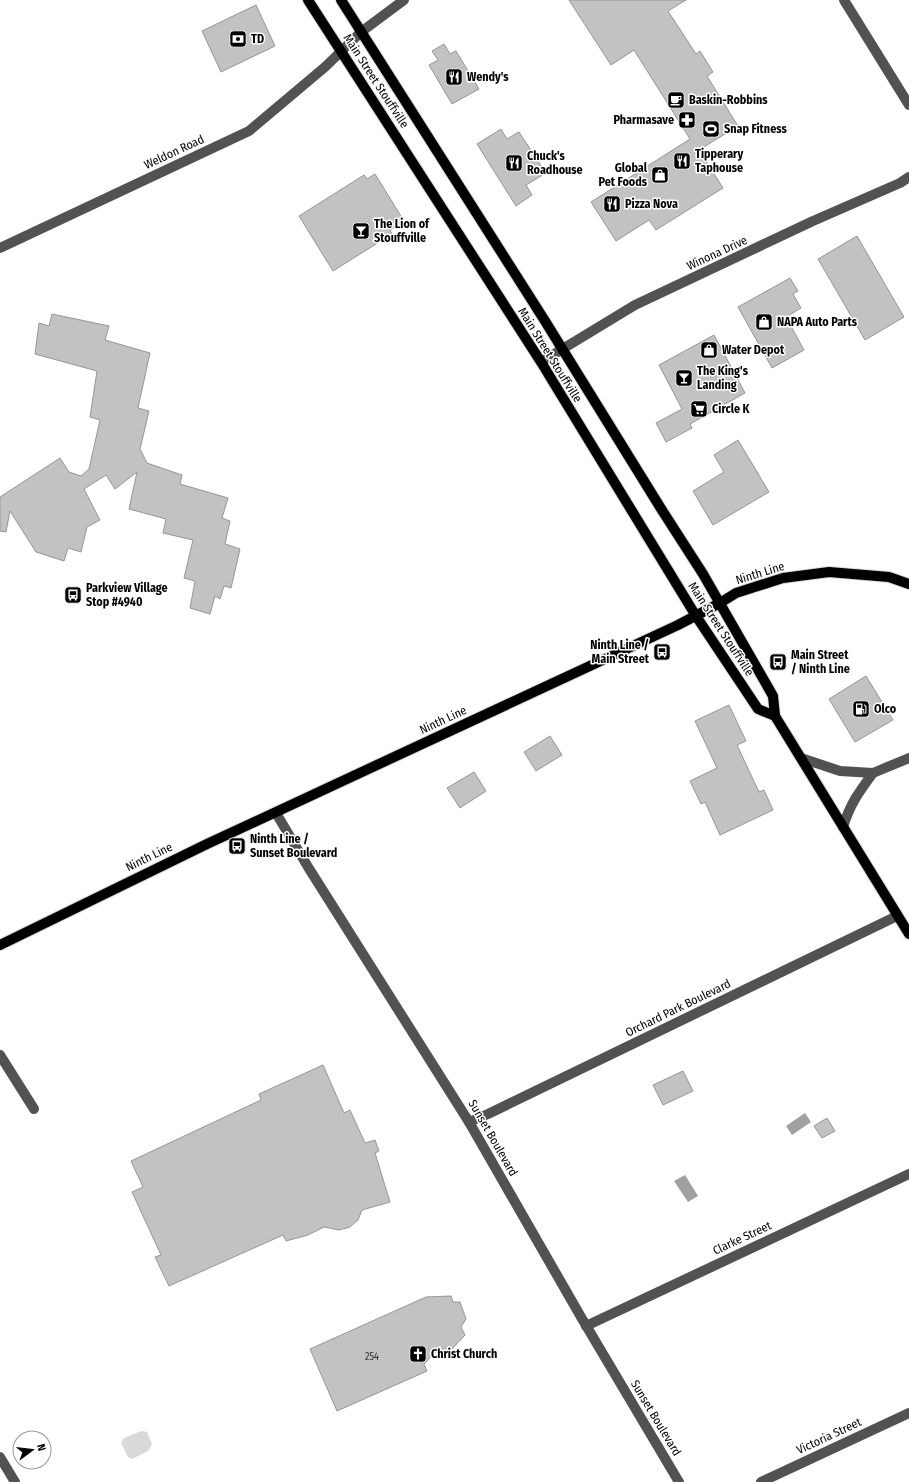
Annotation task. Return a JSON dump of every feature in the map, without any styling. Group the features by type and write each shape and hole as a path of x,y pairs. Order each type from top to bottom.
{"main road":[{"name":"Main Street Stouffville","path":"308,0 541,362 696,616 758,709 775,716"},
{"name":"Main Street Stouffville","path":"341,0 541,314 562,350 703,574 773,696 775,716 909,934"},
{"name":"Ninth Line","path":"0,945 207,844 696,616 736,593 783,578 829,572 889,577 909,584"}],"street":[{"name":"Weldon Road","path":"0,248 250,130 342,52 361,32 404,0"},
{"path":"844,0 909,105"},
{"name":"Winona Drive","path":"541,362 635,305 814,221 900,183 909,177"},
{"path":"801,758 840,771 874,773 909,758"},
{"path":"843,827 848,810 874,773"},
{"name":"Sunset Boulevard","path":"276,813 312,874 469,1122 586,1326 679,1482"},
{"name":"Orchard Park Boulevard","path":"469,1122 495,1111 898,916"},
{"path":"0,1055 34,1109"},
{"name":"Clarke Street","path":"586,1326 909,1174"},
{"name":"Victoria Street","path":"761,1482 909,1413"},
{"path":"0,1457 15,1482"}],"shaded area":[{"path":"805,1113 811,1122 792,1135 786,1126"},
{"path":"685,1175 698,1196 688,1202 674,1181"},
{"path":"141,1431 147,1432 152,1444 148,1451 132,1459 128,1457 121,1443 124,1438"}],"building":[{"path":"569,0 686,0 668,11 696,54 700,51 713,72 707,76 738,126 699,150 723,188 656,230 649,220 616,241 591,202 690,139 634,50 611,65"},
{"name":"TD","path":"256,5 275,46 221,72 202,31"},
{"name":"Wendy's","path":"444,44 450,54 456,51 479,89 452,104 429,65 438,60 432,51"},
{"name":"Chuck's Roadhouse","path":"501,129 507,139 519,132 546,173 526,185 532,195 516,206 477,144"},
{"path":"375,174 404,221 390,230 392,234 333,271 299,216 364,175 367,179"},
{"path":"857,236 904,317 865,340 818,259"},
{"path":"790,278 798,291 793,294 801,308 786,317 804,350 772,368 738,307"},
{"path":"52,314 109,326 105,340 150,353 138,408 149,411 140,449 147,463 182,475 180,484 228,498 222,518 230,521 225,544 240,549 231,588 224,586 220,599 215,596 210,614 190,608 195,581 184,578 193,540 163,533 166,519 129,509 137,472 115,489 106,475 84,489 100,520 87,527 81,552 68,548 64,561 36,552 10,511 6,532 0,531 0,497 60,458 69,472 81,476 89,469 100,420 90,417 97,371 35,354 39,323 49,326"},
{"path":"714,335 745,393 690,424 692,428 666,442 656,423 682,409 659,365"},
{"path":"738,440 769,492 713,525 693,491 724,472 714,455"},
{"name":"Olco","path":"866,676 893,720 855,742 829,699"},
{"path":"729,705 746,741 737,745 759,792 764,790 773,810 720,835 705,802 701,804 690,781 717,768 695,721"},
{"path":"550,736 562,755 536,771 524,752"},
{"path":"474,772 486,791 460,808 447,788"},
{"path":"323,1065 344,1113 350,1110 365,1143 375,1140 379,1151 375,1153 390,1202 362,1210 358,1220 350,1227 339,1230 324,1227 308,1235 286,1241 283,1235 169,1286 155,1257 161,1255 132,1192 143,1187 131,1161 261,1100 259,1094"},
{"path":"683,1071 693,1091 663,1105 653,1085"},
{"path":"827,1118 835,1131 822,1138 814,1126"},
{"path":"451,1296 453,1302 460,1302 466,1319 461,1327 465,1335 452,1349 438,1349 424,1364 427,1371 337,1411 310,1349 426,1297"}],"place":[{"name":"TD","path":"238,39"},
{"name":"Wendy's","path":"454,77"},
{"name":"Baskin-Robbins","path":"676,100"},
{"name":"Pharmasave","path":"687,120"},
{"name":"Snap Fitness","path":"711,129"},
{"name":"Tipperary Taphouse","path":"682,161"},
{"name":"Chuck's Roadhouse","path":"514,163"},
{"name":"Global Pet Foods","path":"660,175"},
{"name":"Pizza Nova","path":"612,204"},
{"name":"The Lion of Stouffville","path":"361,231"},
{"name":"NAPA Auto Parts","path":"764,322"},
{"name":"Water Depot","path":"709,350"},
{"name":"The King's Landing","path":"684,378"},
{"name":"Circle K","path":"699,409"},
{"name":"Parkview Village Stop #4940","path":"73,595"},
{"name":"Ninth Line / Main Street","path":"662,652"},
{"name":"Main Street / Ninth Line","path":"778,662"},
{"name":"Olco","path":"861,709"},
{"name":"Ninth Line / Sunset Boulevard","path":"237,846"},
{"name":"Christ Church","path":"418,1354"}]}
